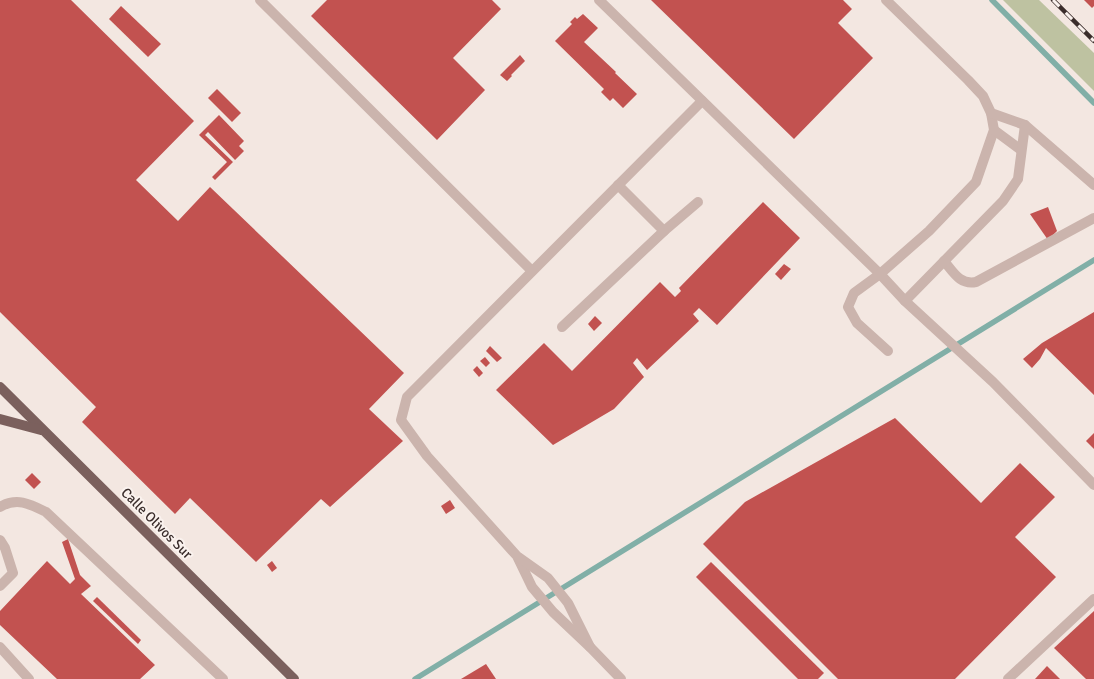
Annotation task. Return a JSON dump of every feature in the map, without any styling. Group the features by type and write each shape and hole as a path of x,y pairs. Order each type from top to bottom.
{"main road":[{"name":"Calle Olivos Sur","path":"0,388 294,679"},
{"path":"0,419 43,431"}],"lane":[{"path":"260,0 532,271"},
{"path":"599,0 880,274 905,301 993,382 1094,485"},
{"path":"886,0 983,96 991,114 994,130 976,182 928,231 880,274 854,293 848,308 857,323 888,352"},
{"path":"590,647 568,602 548,578 517,556 427,456 401,420 407,397 702,101"},
{"path":"991,114 1025,125 1094,184"},
{"path":"905,301 1003,201 1018,179 1025,125"},
{"path":"994,130 1021,150"},
{"path":"618,185 664,232"},
{"path":"562,327 698,202"},
{"path":"944,262 961,281 969,283 976,282 1094,218"},
{"path":"0,507 7,503 28,503 46,512 223,679"},
{"path":"0,540 5,548 12,573 0,586"},
{"path":"517,556 532,587 553,612 621,679"},
{"path":"1008,679 1094,599"},
{"path":"0,647 29,679"}],"green space":[{"path":"1003,0 1039,0 1094,53 1094,91"}],"building":[{"path":"0,0 71,0 194,121 136,180 178,221 210,187 404,373 369,409 403,441 330,507 321,499 256,562 190,498 175,514 82,422 96,407 0,312"},
{"path":"327,0 492,0 501,9 453,58 485,90 437,140 311,16"},
{"path":"651,0 843,0 852,9 838,23 873,58 794,139"},
{"path":"1084,0 1094,0 1094,6 1092,8"},
{"path":"121,6 161,44 148,57 109,19"},
{"path":"583,14 598,28 584,42 637,94 623,108 613,98 610,101 601,92 604,89 555,41 572,24 570,22 575,17 577,19"},
{"path":"520,55 525,61 507,81 500,75"},
{"path":"217,89 241,113 232,122 208,98"},
{"path":"219,115 244,141 239,146 244,151 235,160 208,132 205,135 233,162 215,180 212,177 227,162 199,135"},
{"path":"763,202 800,238 717,325 699,308 693,314 699,321 647,370 637,358 633,363 644,377 614,409 553,445 496,390 544,343 572,371 660,282 675,297 681,291 679,288"},
{"path":"1048,207 1057,231 1048,240 1030,214"},
{"path":"784,264 791,269 781,280 775,274"},
{"path":"1094,312 1094,395 1046,348 1040,359 1032,368 1023,359 1042,343"},
{"path":"595,316 602,323 594,331 588,324"},
{"path":"490,346 502,358 497,362 486,351"},
{"path":"485,357 490,363 486,367 480,361"},
{"path":"477,366 483,373 479,377 473,370"},
{"path":"895,418 981,503 1020,463 1055,497 1015,537 1056,577 955,679 838,679 703,544 745,502"},
{"path":"1094,433 1094,449 1086,441"},
{"path":"32,473 41,482 34,489 25,480"},
{"path":"450,500 455,508 446,514 441,506"},
{"path":"68,539 80,575 91,586 81,594 155,665 140,679 57,679 0,625 0,611 47,561 70,584 75,579 62,542"},
{"path":"272,561 277,568 272,572 267,565"},
{"path":"711,562 824,673 818,679 798,679 696,577"},
{"path":"97,597 141,640 138,644 93,601"},
{"path":"1094,611 1094,679 1086,679 1054,648"},
{"path":"486,664 496,679 461,679"},
{"path":"1047,666 1060,679 1035,679"}],"waterway":[{"path":"992,0 1094,103"},
{"path":"415,679 1094,260"}],"railway":[{"path":"1053,0 1094,41"}]}
